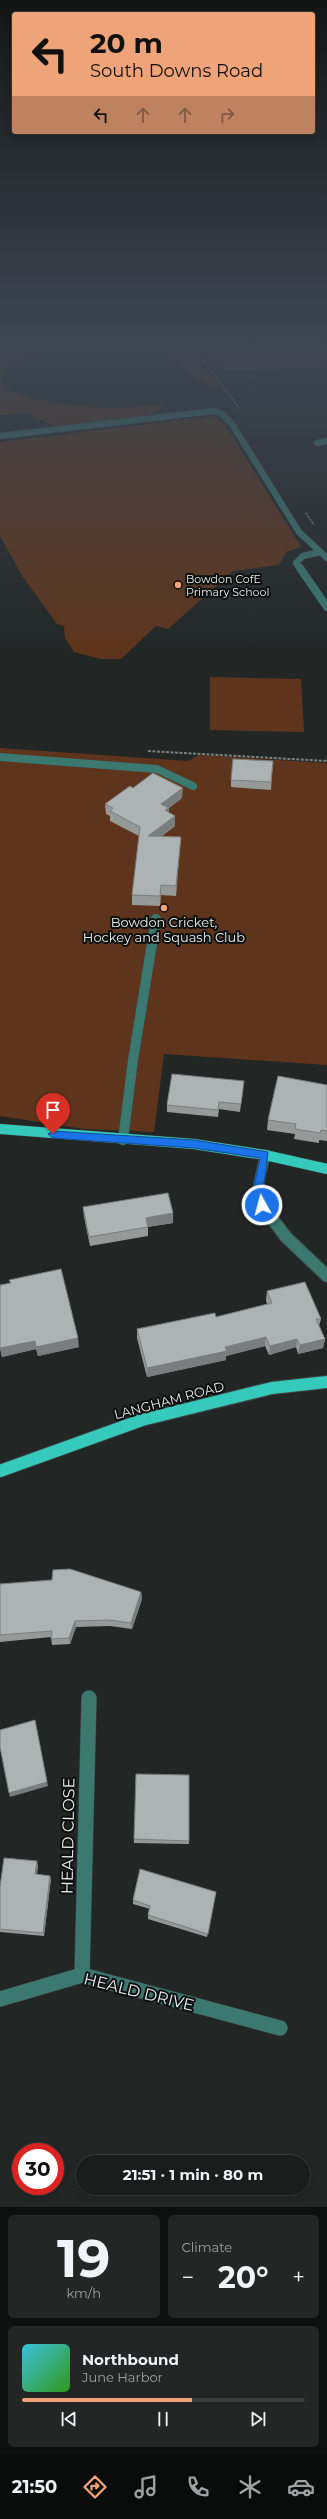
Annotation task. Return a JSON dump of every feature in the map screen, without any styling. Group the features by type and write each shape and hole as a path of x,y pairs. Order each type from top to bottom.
{"main road":[{"path":"0,1128 123,1140 194,1144 265,1155 327,1168"},
{"name":"LANGHAM ROAD","path":"0,1471 142,1420 272,1388 327,1382"}],"street":[{"path":"246,447 299,532 327,558"},
{"path":"320,552 303,556 296,563 327,607"},
{"path":"0,757 157,769 193,786"},
{"path":"123,1140 133,1060 156,919"},
{"path":"265,1155 258,1191 262,1205 270,1220 327,1276"},
{"name":"HEALD CLOSE","path":"82,1975 89,1698"},
{"name":"HEALD DRIVE","path":"0,1999 82,1975 280,2028"}],"path":[{"path":"145,751 327,761"}],"shaded area":[{"path":"0,447 239,447 301,547 286,552 279,565 233,571 168,629 156,626 121,659 101,659 74,652 65,638 64,626 57,624 23,577 0,536"},
{"path":"210,677 301,679 304,732 210,730"},
{"name":"Bowdon Cricket, Hockey and Squash Club","path":"0,748 188,761 199,755 327,763 327,1065 164,1054 154,1132 84,1129 0,1116"}],"building":[{"path":"233,759 273,761 271,782 231,780"},
{"path":"153,773 183,788 161,804 169,808 165,810 175,816 148,836 181,837 176,886 161,885 160,896 132,895 140,827 110,811 113,808 105,804 130,786 133,788"},
{"path":"172,1074 244,1081 241,1104 219,1102 218,1110 167,1105"},
{"path":"278,1076 327,1085 327,1131 321,1130 320,1133 295,1129 296,1124 268,1120"},
{"path":"168,1193 173,1213 146,1218 148,1227 89,1237 83,1207"},
{"path":"61,1269 78,1338 36,1347 35,1341 0,1348 0,1285 11,1283 9,1280"},
{"path":"305,1282 321,1319 316,1319 325,1339 300,1345 297,1339 270,1346 266,1337 225,1347 227,1351 147,1368 137,1329 215,1313 216,1317 272,1303 267,1291"},
{"path":"70,1569 141,1592 131,1623 109,1620 75,1621 69,1638 51,1639 52,1631 0,1635 0,1584 52,1580 53,1570"},
{"path":"35,1720 47,1782 9,1793 0,1747 0,1730"},
{"path":"136,1774 189,1775 189,1841 134,1839"},
{"path":"4,1858 37,1861 35,1874 50,1876 43,1933 0,1929 0,1887"},
{"path":"140,1869 216,1892 208,1934 148,1915 150,1906 133,1900"}],"place":[{"name":"Bowdon CofE Primary School","path":"178,585"},
{"name":"Bowdon Cricket, Hockey and Squash Club","path":"164,908"}],"route":[{"path":"53,1134 194,1144 265,1155 258,1191 262,1205"}]}
